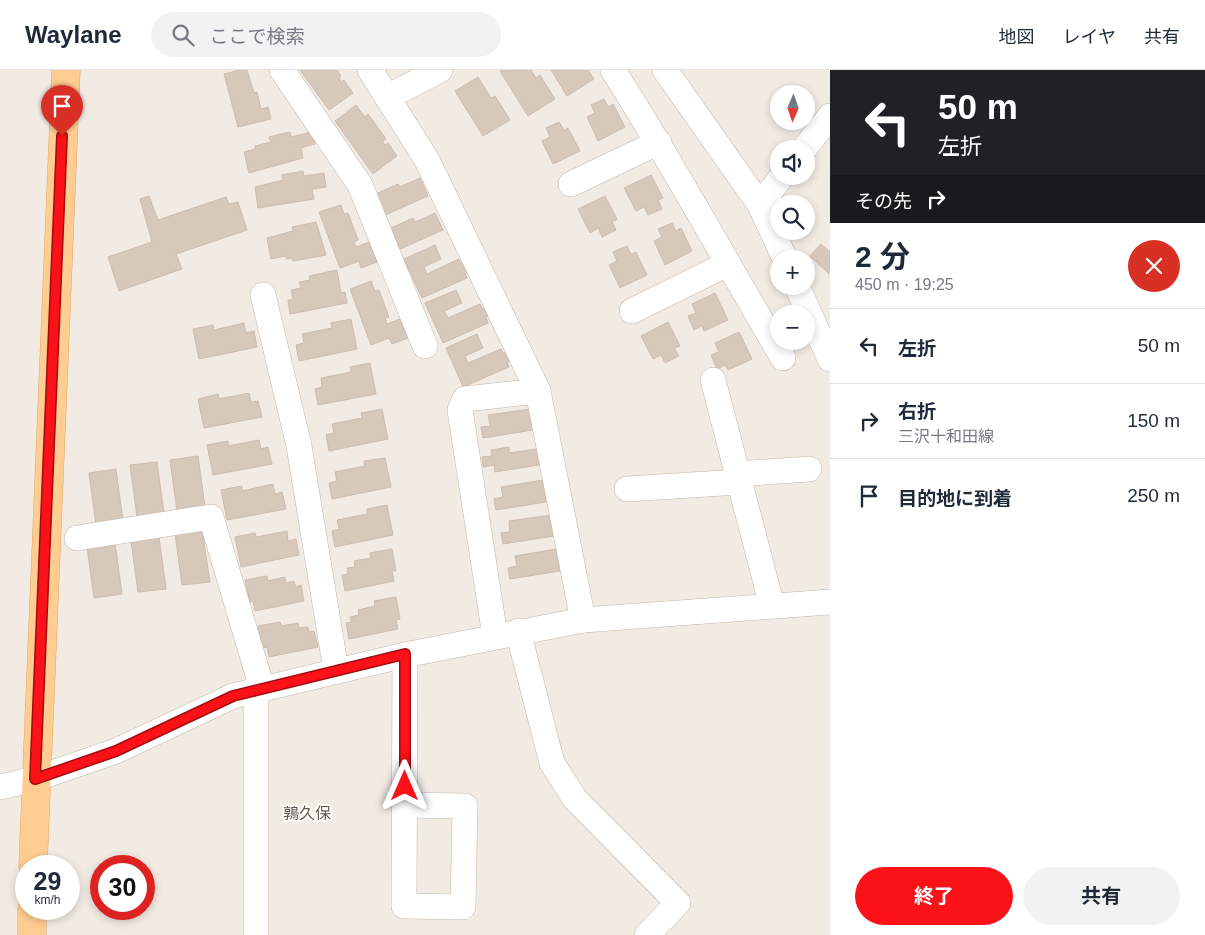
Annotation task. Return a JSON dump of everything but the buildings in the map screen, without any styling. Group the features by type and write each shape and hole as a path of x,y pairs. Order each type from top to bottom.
{"main road":[{"path":"33,855 66,70"},
{"path":"32,920 32,935"}],"street":[{"path":"282,70 360,185 425,346"},
{"path":"370,70 427,160 538,391 583,620"},
{"path":"387,97 440,70"},
{"path":"613,70 660,142 727,264 783,358"},
{"path":"665,70 760,204 781,250"},
{"path":"811,140 830,116"},
{"path":"571,184 660,142"},
{"path":"760,204 775,185"},
{"path":"632,311 727,264"},
{"path":"263,295 299,446 336,670"},
{"path":"801,295 830,358"},
{"path":"713,380 772,606"},
{"path":"538,391 465,400 460,410 507,634 552,762 575,799 678,903 647,935"},
{"path":"627,489 809,469"},
{"path":"77,538 211,517 259,688 256,935"},
{"path":"0,787 35,779 116,751 205,708 259,688 405,654 583,620 772,606 828,609"},
{"path":"405,654 404,906 464,907 465,806 405,805"}],"district":[{"name":"鶉久保","path":"307,813"}],"route":[{"path":"62,136 35,779 116,751 233,696 405,654 405,786"}]}
